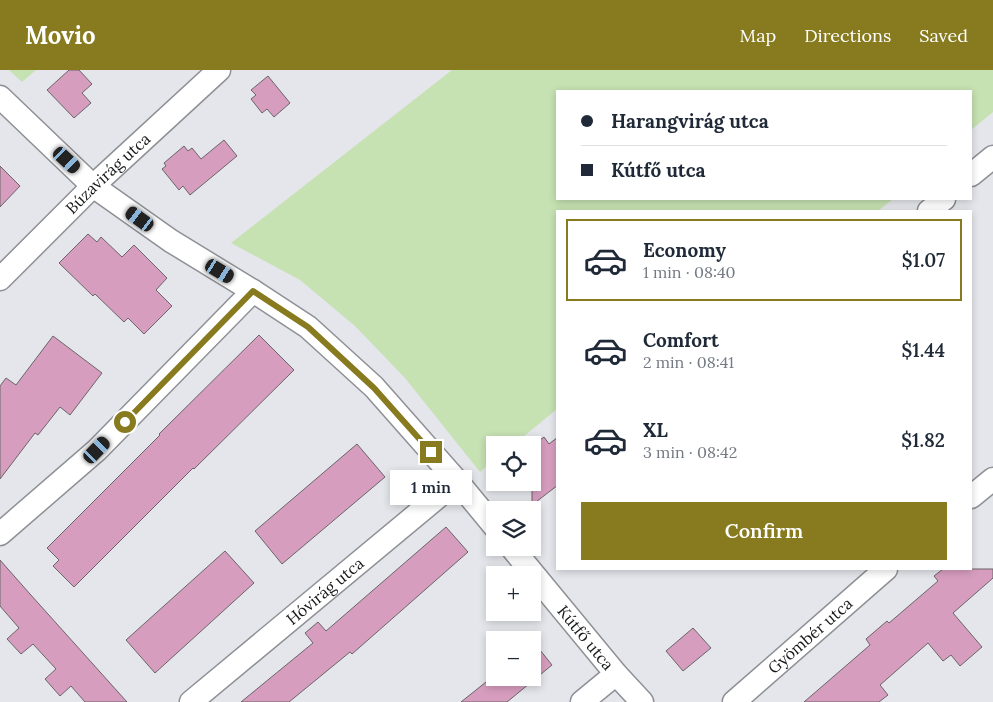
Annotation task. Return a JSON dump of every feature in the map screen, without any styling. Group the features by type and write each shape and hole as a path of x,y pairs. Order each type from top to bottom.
{"street":[{"name":"Búzavirág utca","path":"0,279 94,186 219,70"},
{"path":"0,97 94,186 171,241 308,327 374,388 486,516"},
{"path":"972,174 993,157"},
{"path":"931,210 943,200"},
{"path":"0,534 97,450 253,291"},
{"path":"972,496 993,478"},
{"name":"Hóvirág utca","path":"192,702 457,481"},
{"name":"Kútfő utca","path":"519,556 616,674 642,702"},
{"name":"Gyömbér utca","path":"734,702 885,570"},
{"path":"582,702 616,674"}],"green space":[{"path":"9,70 36,70 22,82"},
{"path":"452,70 993,70 993,112 972,129 972,90 556,90 556,200 892,200 879,210 556,210 556,410 524,436 486,436 486,467 480,472 405,378 355,326 300,280 231,243"}],"building":[{"path":"69,70 79,70 92,84 82,93 91,103 74,118 47,90"},
{"path":"268,76 290,103 274,117 267,109 262,113 251,99 256,95 251,90"},
{"path":"224,140 237,156 190,195 183,186 179,190 162,169 166,166 164,163 184,146 188,151 192,148 201,159"},
{"path":"0,166 20,186 0,207"},
{"path":"88,234 97,242 101,237 122,257 134,245 167,278 156,290 172,306 144,334 128,318 124,322 95,294 93,296 59,263"},
{"path":"259,335 294,370 74,587 53,566 59,560 47,548"},
{"path":"53,336 102,373 70,415 60,407 38,435 35,433 0,479 0,386 6,378 16,385"},
{"path":"544,437 549,444 556,439 556,487 537,501 532,501 532,491 541,491 541,439"},
{"path":"357,444 385,477 282,564 255,531"},
{"path":"446,527 468,552 352,654 350,652 289,702 241,702 313,643 305,633 318,622 326,631"},
{"path":"225,551 254,583 155,673 126,640"},
{"path":"0,560 127,702 85,702 71,686 60,696 45,679 56,669 33,644 21,654 7,639 19,628 0,606"},
{"path":"993,569 993,578 953,613 982,647 960,666 951,655 943,661 928,643 880,685 888,695 879,702 804,702 870,645 866,639 887,621 889,623 938,581 934,576 942,570"},
{"path":"693,628 711,648 683,671 666,651"},
{"path":"541,651 552,665 541,674"},
{"path":"486,682 486,686 526,686 507,702 461,702"}],"route":[{"path":"125,422 253,291 308,327 374,388 431,452"}]}
